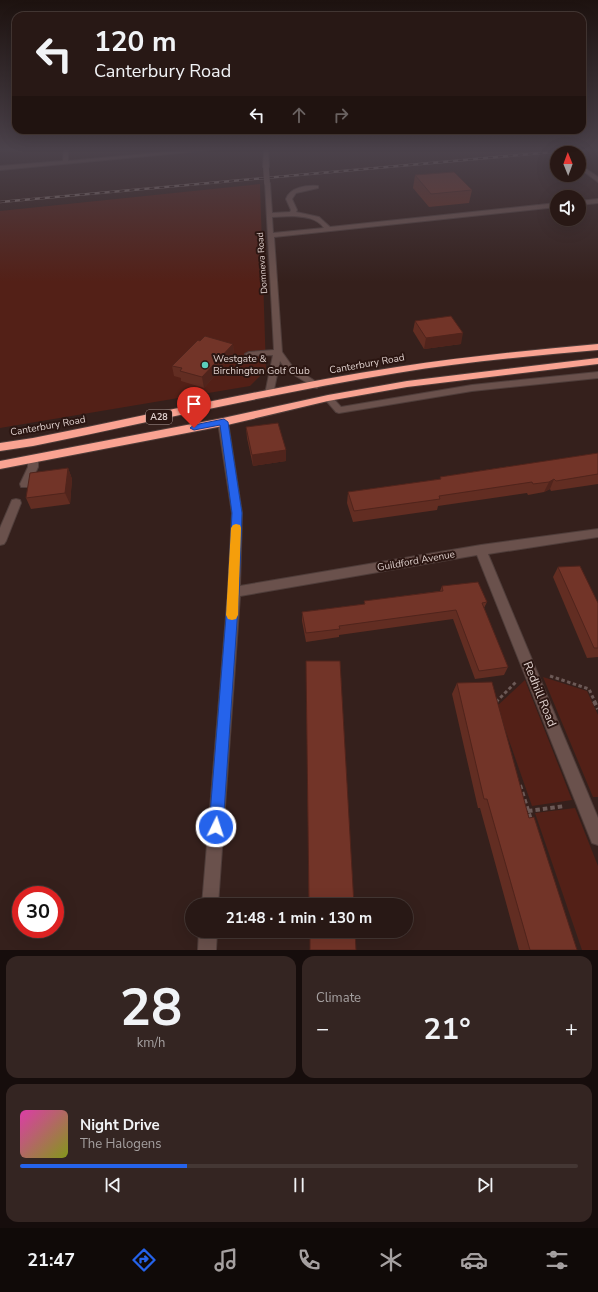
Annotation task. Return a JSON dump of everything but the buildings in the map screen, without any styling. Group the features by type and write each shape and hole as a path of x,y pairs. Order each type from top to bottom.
{"highway":[{"name":"Canterbury Road","path":"0,447 33,442 269,394 397,370 504,356 598,346"},
{"name":"A28","path":"0,465 34,460 224,422 328,398 407,384 598,361"}],"street":[{"name":"Domneva Road","path":"268,193 278,352 269,394"},
{"path":"292,193 289,204 294,210 292,214"},
{"path":"586,202 598,201"},
{"path":"270,235 550,206"},
{"path":"269,215 292,214 318,218 323,221 328,229"},
{"path":"249,354 278,352 289,368 317,385"},
{"path":"328,398 339,410 472,388 598,375"},
{"path":"211,898 234,592 237,513 224,422"},
{"path":"25,484 33,467 34,460"},
{"path":"0,541 3,526 16,503"},
{"name":"Guildford Avenue","path":"234,592 481,550 598,533"},
{"name":"Redhill Road","path":"481,550 598,837"},
{"path":"207,950 208,938"}],"path":[{"path":"493,705 530,669 589,689 598,709"},
{"path":"518,781 533,826"},
{"path":"528,811 584,803"}],"shaded area":[{"path":"170,193 260,193 266,370 250,386 0,428 0,211"},
{"path":"543,677 587,691 598,715 598,797 593,797"},
{"path":"525,680 572,800 532,806 497,706"},
{"path":"575,808 598,866 598,950 582,950 535,813"}],"railway":[{"path":"0,202 96,193"}],"slow traffic":[{"path":"232,615 236,528"}],"place":[{"name":"Westgate & Birchington Golf Club","path":"205,365"}],"route":[{"path":"194,428 224,422 237,513 234,592 216,827"}]}
